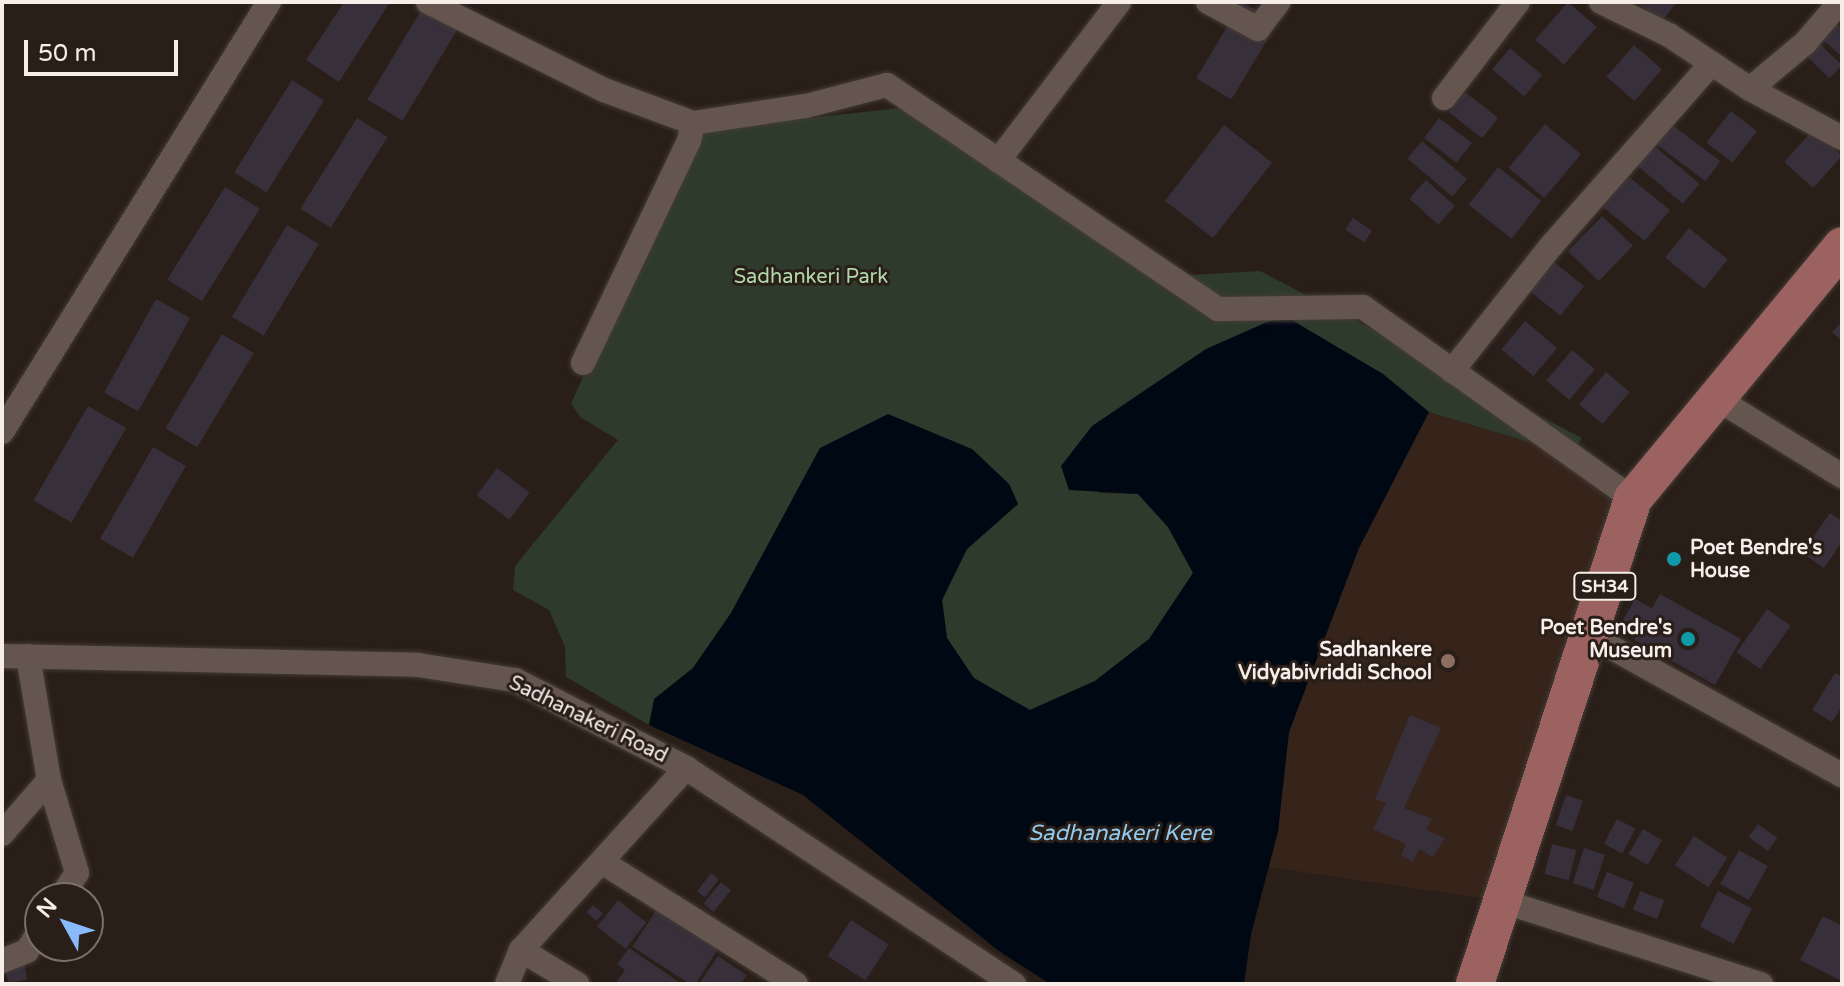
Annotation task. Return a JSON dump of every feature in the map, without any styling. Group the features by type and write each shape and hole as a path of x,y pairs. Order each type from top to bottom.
{"main road":[{"name":"SH34","path":"1475,984 1633,499 1716,398 1836,262"}],"street":[{"path":"2,432 269,2"},
{"path":"428,2 604,90 693,123 806,106 887,85 1218,309 1363,307 1633,499"},
{"path":"998,161 1119,2"},
{"path":"1208,2 1258,29 1278,2"},
{"path":"1444,98 1518,2"},
{"path":"1601,2 1712,63 1750,89 1842,138"},
{"path":"1750,89 1805,43 1840,2"},
{"path":"1452,371 1552,245 1712,63"},
{"path":"583,363 689,141 693,123"},
{"path":"1716,398 1842,476"},
{"path":"1589,635 1842,775"},
{"name":"Sadhanakeri Road","path":"2,656 418,665 515,680 686,768 1014,984"},
{"path":"28,656 49,780 77,873 71,882"},
{"path":"507,984 521,950 686,768"},
{"path":"2,834 49,780"},
{"path":"602,862 796,984"},
{"path":"1502,901 1761,984"},
{"path":"521,950 577,984"},
{"path":"2,961 24,952"}],"shaded area":[{"name":"Sadhankere Vidyabivriddi School","path":"1429,412 1572,455 1633,499 1502,901 1268,867 1289,732 1359,548"}],"green space":[{"name":"Sadhankeri Park","path":"927,105 1173,276 1260,271 1582,438 1572,455 1429,412 1383,374 1283,315 1098,493 1138,494 1168,527 1193,573 1149,639 1095,681 1030,710 974,679 947,638 942,600 967,549 1018,504 1009,484 972,449 820,448 731,613 693,668 655,699 649,725 566,677 565,647 549,610 513,590 515,566 618,440 580,417 571,403 700,130"}],"water":[{"name":"Sadhanakeri Kere","path":"1283,315 1383,374 1429,412 1359,548 1289,732 1278,832 1251,934 1244,984 1050,984 999,951 803,795 649,725 654,699 693,668 731,613 820,448 888,414 972,449 1009,484 1018,504 967,549 942,600 947,638 974,678 1030,710 1095,681 1149,639 1193,573 1168,527 1138,494 1069,490 1061,466 1092,426 1206,349"}],"building":[{"path":"344,2 390,2 339,82 306,60"},
{"path":"1242,2 1277,23 1231,99 1196,78"},
{"path":"1568,2 1597,27 1564,65 1535,40"},
{"path":"1637,2 1677,2 1662,21"},
{"path":"423,7 458,28 403,121 367,100"},
{"path":"1835,23 1842,29 1842,57 1822,39"},
{"path":"1819,43 1842,65 1830,78 1806,56"},
{"path":"1634,45 1662,69 1634,101 1606,77"},
{"path":"1510,48 1542,75 1524,96 1492,69"},
{"path":"292,80 324,100 266,193 234,172"},
{"path":"1465,92 1498,118 1482,138 1449,112"},
{"path":"1731,111 1757,131 1732,163 1706,143"},
{"path":"357,118 388,137 331,228 300,209"},
{"path":"1439,118 1472,143 1457,163 1424,138"},
{"path":"1545,124 1581,154 1544,198 1508,168"},
{"path":"1671,124 1721,161 1705,181 1656,144"},
{"path":"1224,125 1272,163 1213,238 1165,201"},
{"path":"1813,130 1842,156 1813,188 1784,162"},
{"path":"1422,141 1467,179 1452,197 1407,159"},
{"path":"1652,144 1699,184 1683,204 1635,164"},
{"path":"1498,167 1541,201 1512,239 1468,205"},
{"path":"1628,176 1670,210 1645,241 1603,207"},
{"path":"1426,180 1455,206 1438,225 1409,199"},
{"path":"225,187 260,209 202,301 167,279"},
{"path":"1602,216 1633,246 1599,281 1568,251"},
{"path":"1353,218 1372,231 1364,242 1345,230"},
{"path":"287,225 319,244 264,336 232,317"},
{"path":"1689,228 1728,259 1704,289 1665,258"},
{"path":"1553,261 1584,286 1560,316 1529,291"},
{"path":"156,299 190,318 138,411 104,393"},
{"path":"1525,321 1557,348 1533,376 1501,349"},
{"path":"1842,321 1842,341 1832,332"},
{"path":"222,334 254,353 197,447 165,428"},
{"path":"1572,350 1595,369 1569,400 1546,381"},
{"path":"1606,372 1630,392 1603,424 1579,404"},
{"path":"88,406 126,428 72,522 34,500"},
{"path":"153,447 186,466 133,558 100,539"},
{"path":"497,468 530,493 509,520 477,495"},
{"path":"1830,513 1842,521 1842,542 1824,568 1802,553"},
{"name":"Poet Bendre's Museum","path":"1660,594 1741,639 1715,685 1634,640 1640,629 1623,620 1635,599 1652,608"},
{"path":"1767,609 1791,626 1760,669 1737,652"},
{"path":"1835,673 1842,677 1842,706 1832,722 1812,710"},
{"path":"1410,715 1441,728 1404,808 1432,819 1426,830 1445,838 1433,857 1419,849 1413,862 1401,855 1406,844 1373,829 1386,803 1375,799"},
{"path":"1566,795 1583,801 1573,831 1556,825"},
{"path":"1617,819 1636,829 1622,854 1604,844"},
{"path":"1758,824 1777,838 1768,851 1749,837"},
{"path":"1643,829 1662,840 1648,865 1628,854"},
{"path":"1694,836 1728,858 1708,887 1675,865"},
{"path":"1552,844 1576,850 1569,880 1545,874"},
{"path":"1584,848 1605,855 1593,890 1573,883"},
{"path":"1739,850 1768,866 1749,900 1720,884"},
{"path":"1607,872 1634,883 1624,908 1597,897"},
{"path":"711,873 719,879 705,897 697,891"},
{"path":"721,882 731,890 713,912 703,904"},
{"path":"1640,891 1664,900 1657,919 1633,910"},
{"path":"1718,891 1752,908 1734,944 1700,927"},
{"path":"618,900 646,922 625,949 597,927"},
{"path":"593,905 603,913 597,921 587,913"},
{"path":"657,909 718,949 695,984 690,984 632,947"},
{"path":"1823,916 1842,926 1842,981 1800,960"},
{"path":"851,920 889,945 865,981 828,956"},
{"path":"629,948 682,984 615,984 625,970 617,964"},
{"path":"23,953 27,980 8,982 4,956"},
{"path":"718,956 747,975 741,984 699,984"}],"place":[{"name":"Poet Bendre's House","path":"1674,559"},
{"name":"Poet Bendre's Museum","path":"1688,639"},
{"name":"Sadhankere Vidyabivriddi School","path":"1448,661"}]}
